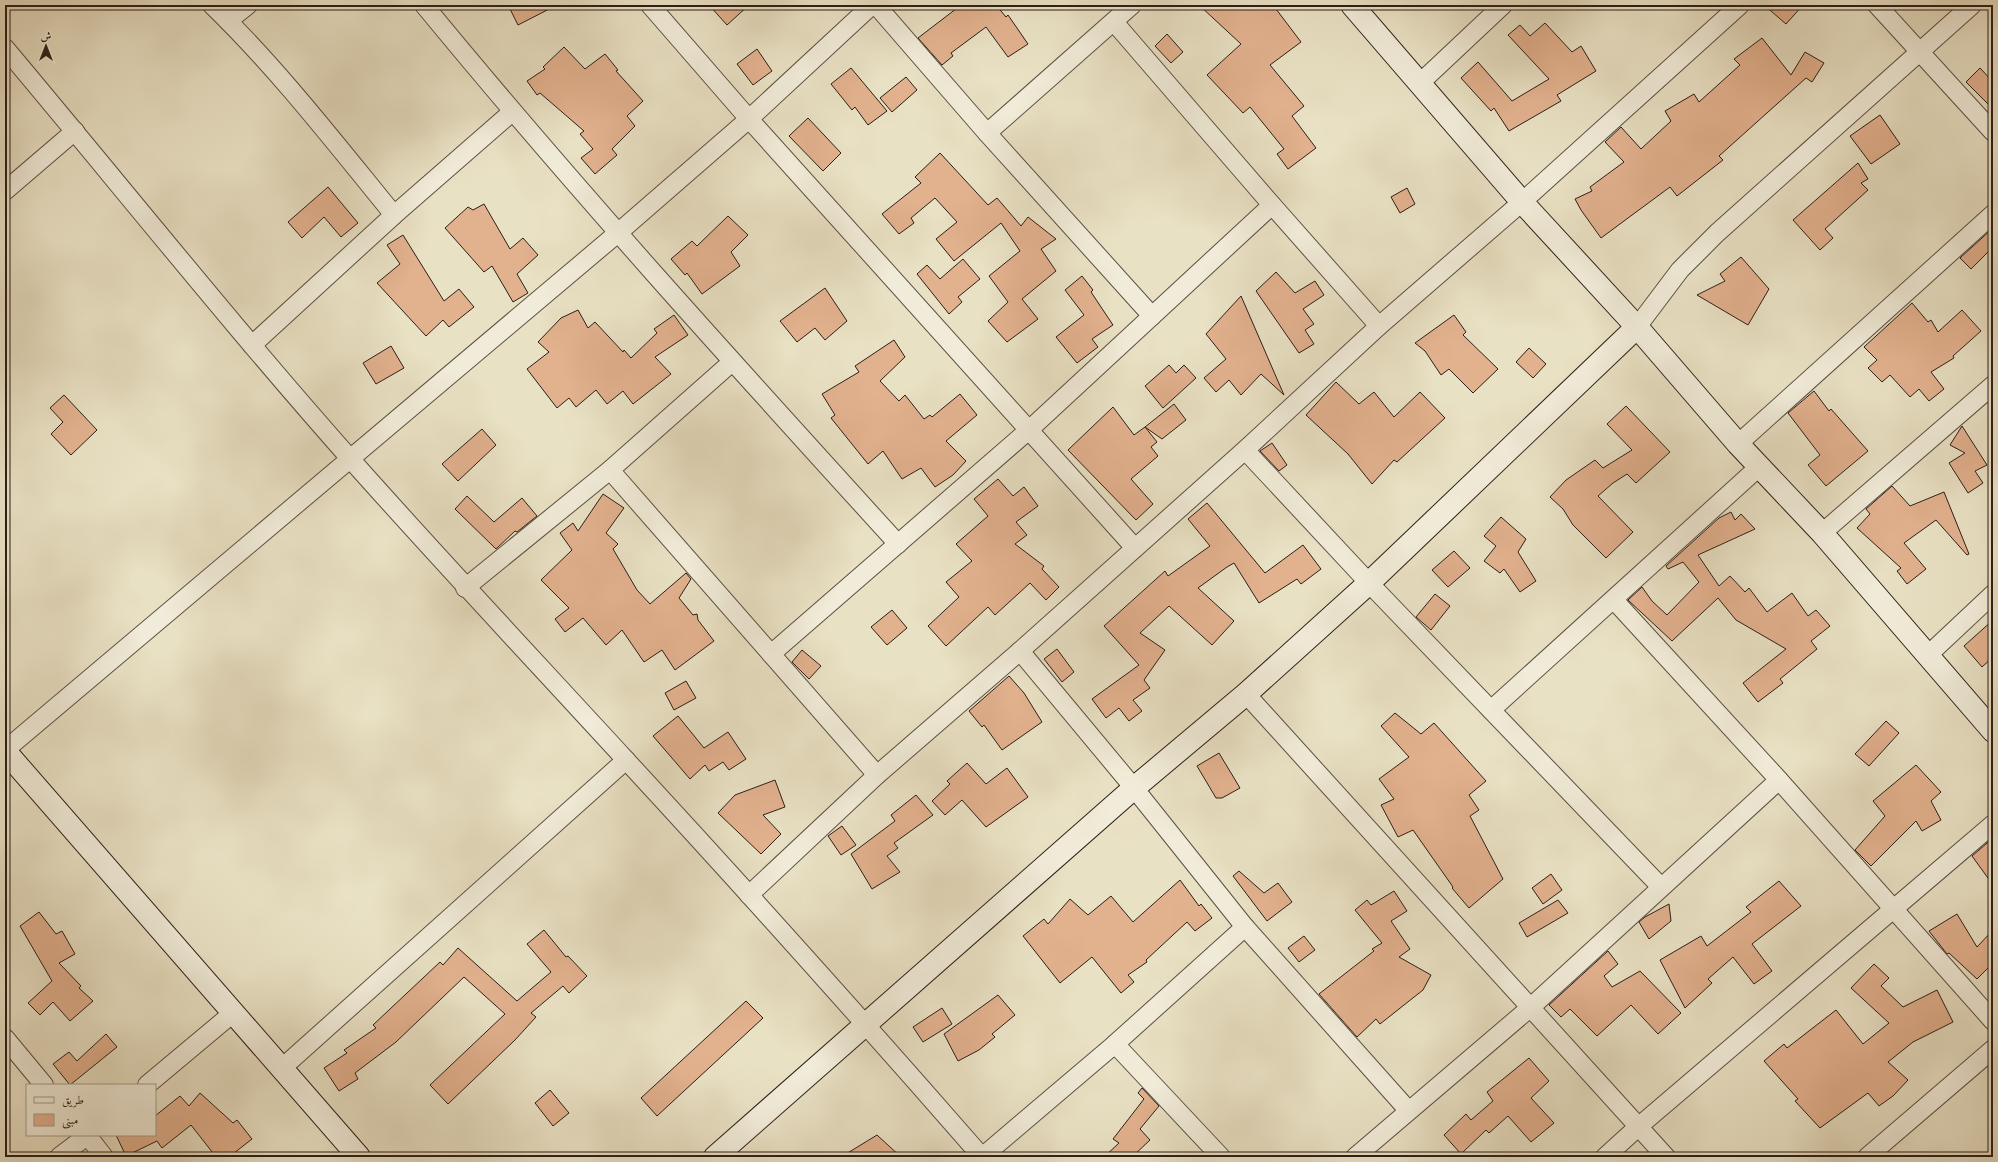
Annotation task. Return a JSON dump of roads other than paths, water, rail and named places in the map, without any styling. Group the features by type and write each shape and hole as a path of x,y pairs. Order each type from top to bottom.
{"street":[{"path":"212,5 311,114 394,215"},
{"path":"228,21 248,5"},
{"path":"424,5 512,112 732,362 898,544"},
{"path":"650,5 749,119 1030,429 1135,548"},
{"path":"359,1157 5,751 619,232 749,119 872,5"},
{"path":"876,5 987,133 1152,316"},
{"path":"987,133 1132,5"},
{"path":"1352,5 1522,202 1637,327 1738,444 1822,533 1993,731"},
{"path":"1420,83 1503,5"},
{"path":"749,895 877,775 1020,652 1245,450 1379,326 1522,202 1740,5"},
{"path":"1878,5 1993,132"},
{"path":"715,1157 1134,788 1246,694 1369,583 1637,327 1680,270 1717,233 1972,5"},
{"path":"1114,22 1379,326"},
{"path":"5,48 252,345 351,460 465,588 626,760 866,1023 982,1157 1115,1044 1245,927"},
{"path":"252,345 394,215 512,112"},
{"path":"5,191 75,131"},
{"path":"771,654 1030,429 1272,205"},
{"path":"1738,444 1993,214"},
{"path":"465,588 610,470 732,362"},
{"path":"1822,533 1993,386"},
{"path":"1245,450 1369,583 1661,887"},
{"path":"1490,710 1614,600 1760,466"},
{"path":"610,470 877,775"},
{"path":"1927,656 1993,594"},
{"path":"1614,600 1779,780 1993,1021"},
{"path":"1020,652 1134,788 1245,927 1408,1110"},
{"path":"1246,694 1666,1157"},
{"path":"282,1068 626,760"},
{"path":"1354,1157 1531,1007 1779,780"},
{"path":"1605,1157 1638,1127 1993,824"},
{"path":"148,1084 233,1013"},
{"path":"5,1038 43,1084"},
{"path":"1115,1044 1221,1157"},
{"path":"1878,1154 1993,1049"},
{"path":"59,1157 86,1136"},
{"path":"88,1136 104,1157"}]}
